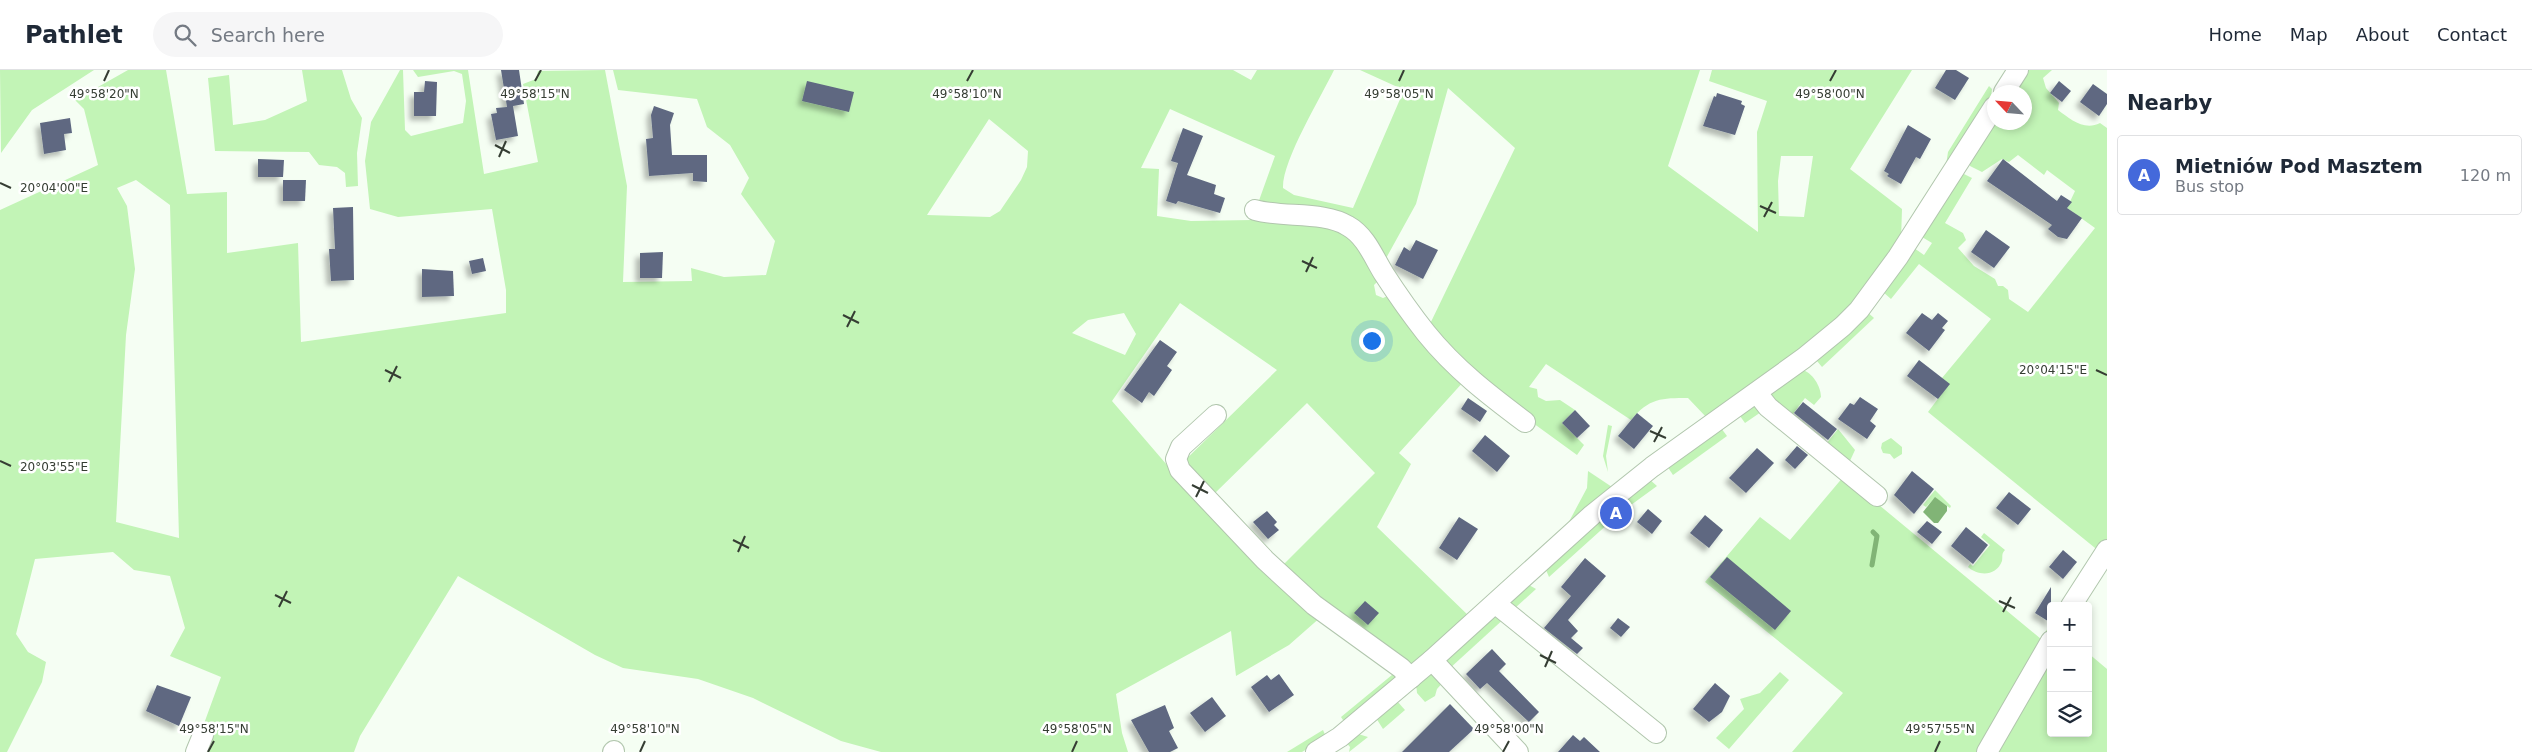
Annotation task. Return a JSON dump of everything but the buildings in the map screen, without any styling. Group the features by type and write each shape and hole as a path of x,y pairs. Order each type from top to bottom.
{"street":[{"path":"2008,85 2018,70"},
{"path":"1316,752 1340,737 1412,678 1597,511 1652,468 1830,338 1859,310 1910,240 1987,118"},
{"path":"1255,210 1278,215 1333,220 1351,227 1364,240 1398,294 1438,348 1474,383 1525,422"},
{"path":"1757,393 1768,407 1877,496"},
{"path":"1216,415 1181,447 1176,459 1180,470 1265,560 1314,605 1412,678"},
{"path":"2074,602 2107,550"},
{"path":"1496,604 1656,733"},
{"path":"1987,752 2048,647"},
{"path":"1432,660 1518,752"}],"shaded area":[{"path":"0,70 94,70 32,110 1,153"},
{"path":"128,70 166,70 187,194 227,192 227,253 298,243 301,342 506,313 506,290 492,209 398,217 370,209 365,161 371,122 400,70 403,70 405,130 411,136 463,123 466,101 462,74 454,71 418,77 413,70 468,70 484,174 538,162 523,84 536,79 538,71 605,70 627,186 623,282 692,281 691,268 724,277 766,275 775,241 741,194 749,178 730,145 707,127 697,99 618,90 613,70 1233,70 1251,80 1257,70 1334,70 1295,146 1284,176 1283,188 1294,195 1353,208 1404,90 1360,70 1700,70 1668,166 1758,232 1757,132 1767,101 1709,81 1712,70 1912,70 1850,169 1902,209 1901,240 1848,311 1812,345 1707,418 1688,398 1679,398 1663,399 1650,403 1631,420 1546,364 1529,387 1537,389 1538,397 1546,401 1560,400 1575,410 1562,423 1584,445 1577,455 1474,380 1429,326 1515,148 1448,88 1416,204 1384,262 1379,280 1374,285 1376,295 1383,298 1390,295 1465,380 1399,453 1411,464 1377,527 1471,618 1399,675 1345,723 1341,717 1398,670 1322,616 1289,645 1236,676 1231,631 1116,694 1122,733 1128,752 881,752 841,741 753,698 698,679 623,668 595,655 458,576 360,736 354,752 196,752 194,751 221,677 170,656 185,628 170,576 134,570 113,552 35,559 16,634 28,652 46,662 42,682 7,752 0,752 0,210 98,165 84,109 75,100","holes":["1170,109 1275,156 1252,220 1191,221 1157,216 1159,169 1141,168","989,119 1028,151 1027,167 1021,180 1000,211 990,217 927,215","1781,156 1813,156 1804,217 1779,216 1778,181","136,180 170,205 179,538 116,522 126,335 135,269 127,206 117,188","1180,303 1277,370 1173,472 1112,401","1124,313 1136,334 1125,355 1072,333 1088,320","1307,403 1375,473 1279,569 1212,496"]},
{"path":"302,70 342,70 351,99 362,118 357,153 358,186 346,187 345,173 337,167 319,165 309,152 215,151 208,78 229,75 233,125 265,120 307,101"},
{"path":"2026,70 2052,70 2043,78 2046,88 2059,103 2058,110 2083,125 2088,126 2100,123 2107,128 2107,543 2100,552 1928,412 1949,384 1942,378 1991,319 1919,264 1891,299 1883,292 1914,248 1924,255 1932,243 1922,237 1955,184 1964,174 1972,178 1945,223 1963,233 1966,240 1958,248 1974,266 1995,279 1998,286 2003,286 2008,290 2009,299 2028,312 2095,228 2067,208 2075,191 2047,170 2044,175 2018,155 2009,162 2002,159 1982,172 1970,166 1969,162 1989,130 2032,130 2032,85 2016,85"},
{"path":"1987,89 1987,103 1913,222 1915,210 1946,165 1948,152"},
{"path":"1866,311 1874,318 1822,367 1817,361 1819,357"},
{"path":"1802,370 1806,371 1815,380 1821,397 1814,405 1805,398 1790,418 1769,395"},
{"path":"1757,403 1764,410 1745,423 1740,416"},
{"path":"1608,425 1612,426 1606,456 1608,472 1603,456"},
{"path":"1721,428 1727,436 1673,475 1669,469 1669,464"},
{"path":"1838,429 1855,450 1849,463 1826,444"},
{"path":"1891,438 1902,447 1902,454 1894,459 1890,454 1883,453 1881,448 1882,443"},
{"path":"1588,471 1612,487 1564,531 1587,488"},
{"path":"1844,476 2041,639 2047,629 2047,641 1982,752 1792,752 1843,693 1705,582 1760,517 1790,540"},
{"path":"1649,479 1657,486 1620,513 1549,577 1546,570 1548,565"},
{"path":"1935,490 1951,506 1950,508 1935,498 1926,507 1923,505"},
{"path":"1935,497 1947,506 1947,511 1938,523 1934,523 1923,512"},
{"path":"1984,533 2005,550 2002,561 1996,570 1982,573 1968,567 1970,564 1973,566 1990,545 1981,537"},
{"path":"1529,585 1536,589 1514,609 1506,603"},
{"path":"1499,610 1507,616 1449,669 1443,663"},
{"path":"2047,654 2047,737 2092,737 2092,656 2107,669 2107,752 1991,752"},
{"path":"1780,672 1789,680 1729,749 1716,738 1744,709 1740,699 1760,693"},
{"path":"1434,673 1446,679 1437,689 1435,696 1425,702 1417,693 1416,683 1427,674"},
{"path":"1397,701 1405,710 1383,729 1376,718"},
{"path":"1323,730 1326,737 1302,752 1287,752"},
{"path":"1355,733 1368,737 1349,752 1350,747 1345,741"}],"waterway":[{"path":"1872,565 1877,536 1873,532"}],"place":[{"name":"Mietniów Pod Masztem","path":"1616,513"}]}
